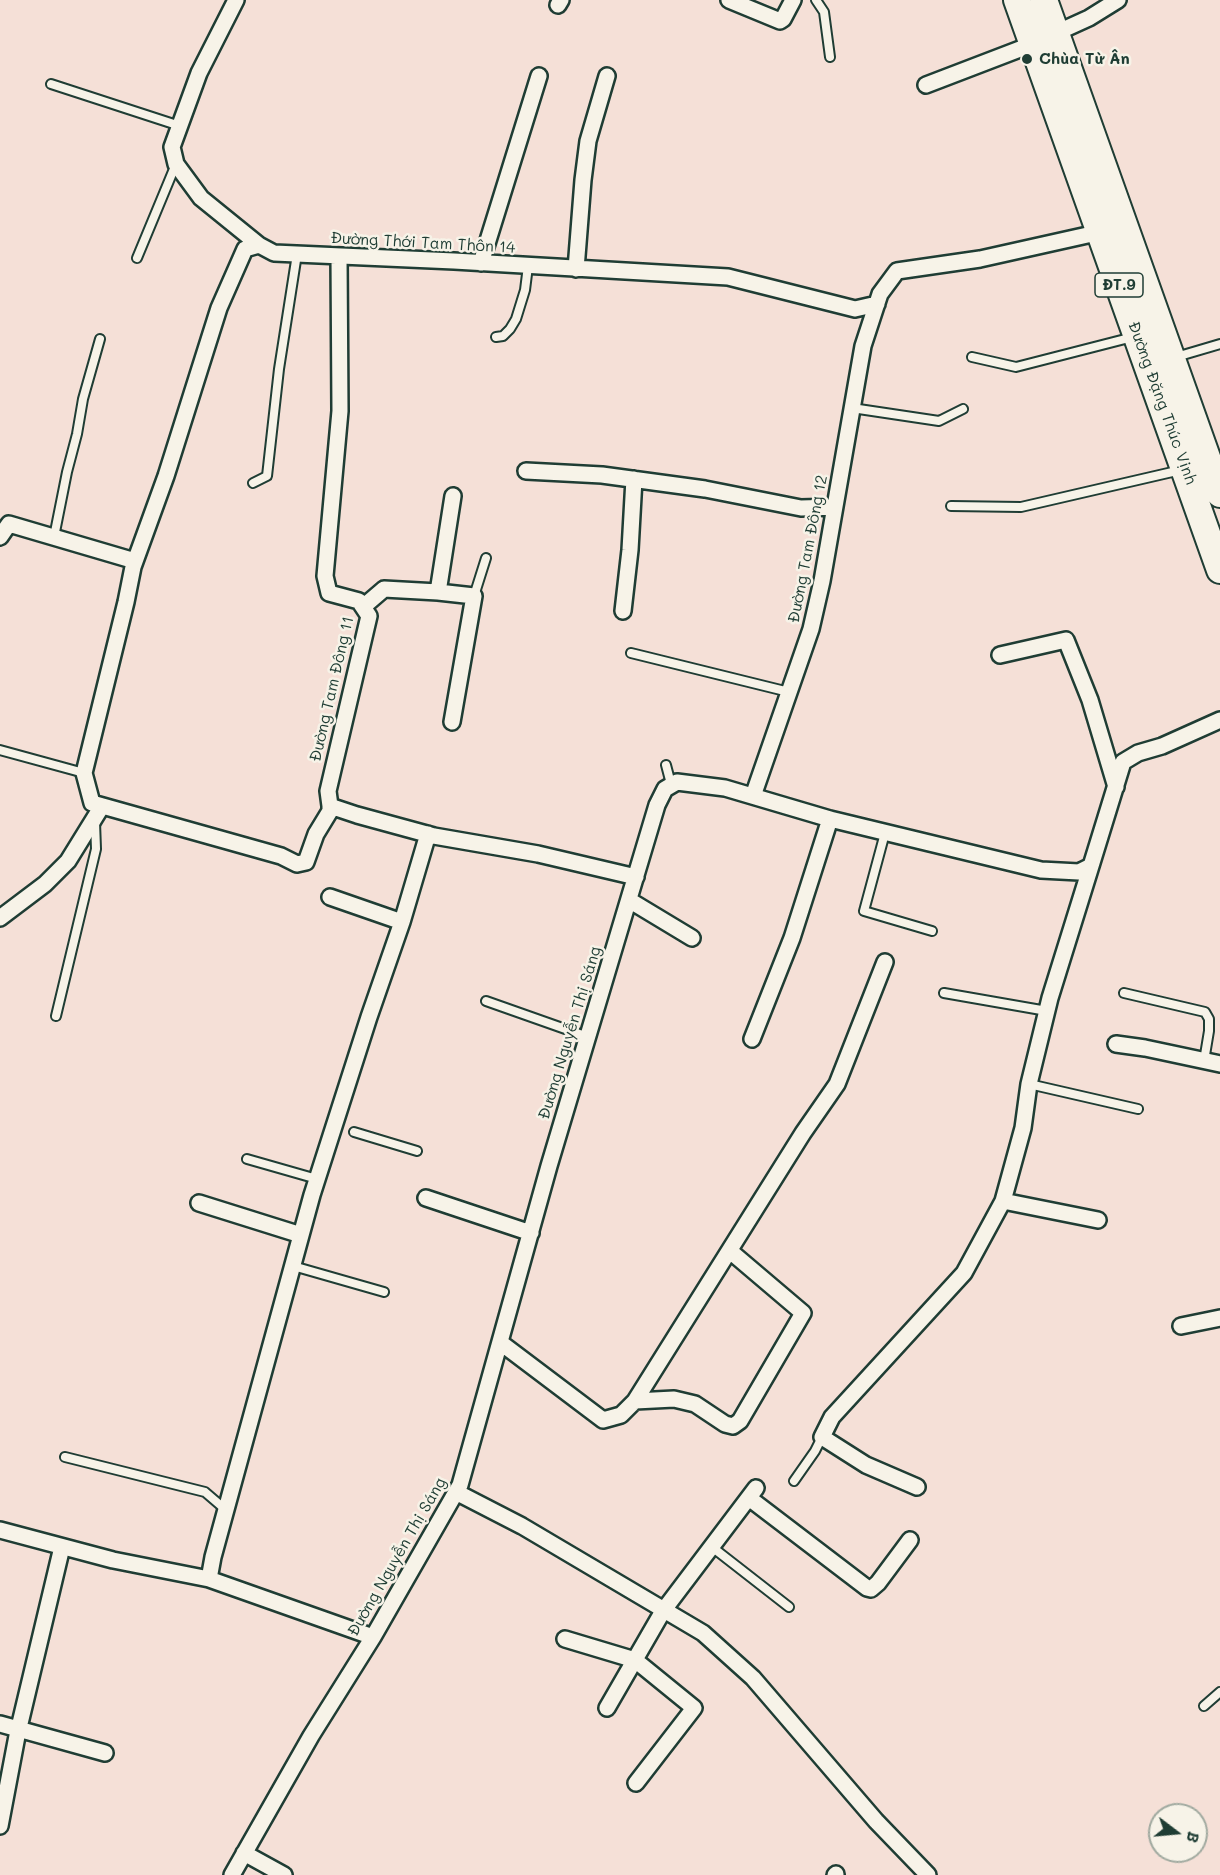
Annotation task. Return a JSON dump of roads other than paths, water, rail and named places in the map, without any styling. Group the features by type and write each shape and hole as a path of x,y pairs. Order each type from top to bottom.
{"main road":[{"name":"Đường Đặng Thúc Vịnh","path":"1017,0 1044,39 1172,358 1218,484"},
{"name":"Đường Đặng Thúc Vịnh","path":"1044,0 1044,39 1101,232 1220,570"}],"street":[{"path":"176,164 172,147 199,73 236,0"},
{"path":"729,0 780,21 793,0"},
{"path":"927,85 1044,39 1089,18 1118,0"},
{"path":"576,269 588,141 607,75"},
{"path":"481,263 539,76"},
{"name":"Đường Thới Tam Thôn 14","path":"176,164 201,198 259,245 274,253 728,277 855,309 877,304"},
{"name":"Đường Tam Đông 12","path":"753,796 811,629 822,581 863,346 880,294 897,271 980,259 1101,232"},
{"path":"259,245 245,249 219,308 166,476 135,561 84,773 92,803 98,812 281,856 297,864 306,862 316,834 330,811 330,806 357,816 428,834 538,854 636,877"},
{"name":"Đường Tam Đông 11","path":"330,806 328,790 369,616 359,602 329,593 325,576 340,411 339,256"},
{"path":"526,471 634,479 705,489 801,508 835,507"},
{"path":"623,611 630,550 634,479"},
{"path":"438,592 453,496"},
{"path":"0,537 9,524 135,561"},
{"path":"363,607 384,590 474,596 453,722"},
{"path":"1000,655 1065,640 1090,700 1116,787"},
{"path":"917,1488 866,1465 822,1437 838,1410 964,1273 1003,1201 1023,1128 1029,1084 1047,1011 1123,762 1138,753 1162,746 1220,720"},
{"path":"671,784 677,782 725,788 830,819 1041,870 1079,872 1091,866"},
{"name":"Đường Nguyễn Thị Sáng","path":"231,1875 311,1736 373,1637 460,1485 531,1233 657,805 665,789 671,784"},
{"path":"0,918 45,884 68,861 98,812"},
{"path":"752,1040 792,938 830,819"},
{"path":"210,1579 213,1557 317,1179 402,922 428,834"},
{"path":"330,897 402,922"},
{"path":"629,900 692,938"},
{"path":"501,1343 603,1420 621,1415 635,1401 837,1084 885,962"},
{"path":"1116,1044 1220,1064"},
{"path":"426,1198 531,1233"},
{"path":"1003,1201 1098,1220"},
{"path":"199,1203 302,1235"},
{"path":"635,1401 674,1399 695,1404 725,1424 733,1426 740,1421 803,1313 730,1251"},
{"path":"1181,1326 1220,1318"},
{"path":"456,1492 522,1526 703,1633 753,1678 876,1821 928,1875"},
{"path":"607,1708 663,1611 752,1493 867,1588 871,1589 878,1583 910,1540"},
{"path":"0,1530 113,1560 210,1579 373,1637"},
{"path":"0,1826 18,1729 62,1547"},
{"path":"565,1639 634,1660 694,1708 636,1783"},
{"path":"0,1724 105,1753"},
{"path":"244,1853 284,1875"}],"lane":[{"path":"816,0 826,20 830,57"},
{"path":"51,84 180,126"},
{"path":"137,258 176,164"},
{"path":"253,483 267,476 279,369 297,254"},
{"path":"496,337 503,336 516,319 525,290 528,266"},
{"path":"972,357 1016,367 1138,336"},
{"path":"54,537 83,399 100,339"},
{"path":"1172,358 1220,344"},
{"path":"852,408 939,421 963,409"},
{"path":"951,506 1021,507 1185,469"},
{"path":"474,596 486,558"},
{"path":"631,653 789,692"},
{"path":"0,750 84,773"},
{"path":"666,765 671,784"},
{"path":"56,1016 96,849 98,812"},
{"path":"885,833 864,911 932,931"},
{"path":"944,993 1047,1011"},
{"path":"1124,993 1205,1012 1209,1019 1209,1030 1204,1061"},
{"path":"486,1001 588,1037"},
{"path":"1029,1084 1138,1109"},
{"path":"354,1132 417,1151"},
{"path":"248,1159 317,1179"},
{"path":"293,1266 384,1292"},
{"path":"794,1481 822,1437"},
{"path":"65,1457 205,1492 226,1510"},
{"path":"712,1547 789,1607"},
{"path":"1204,1706 1220,1692"}],"place":[{"name":"Chùa Từ Ân","path":"1027,59"}]}
